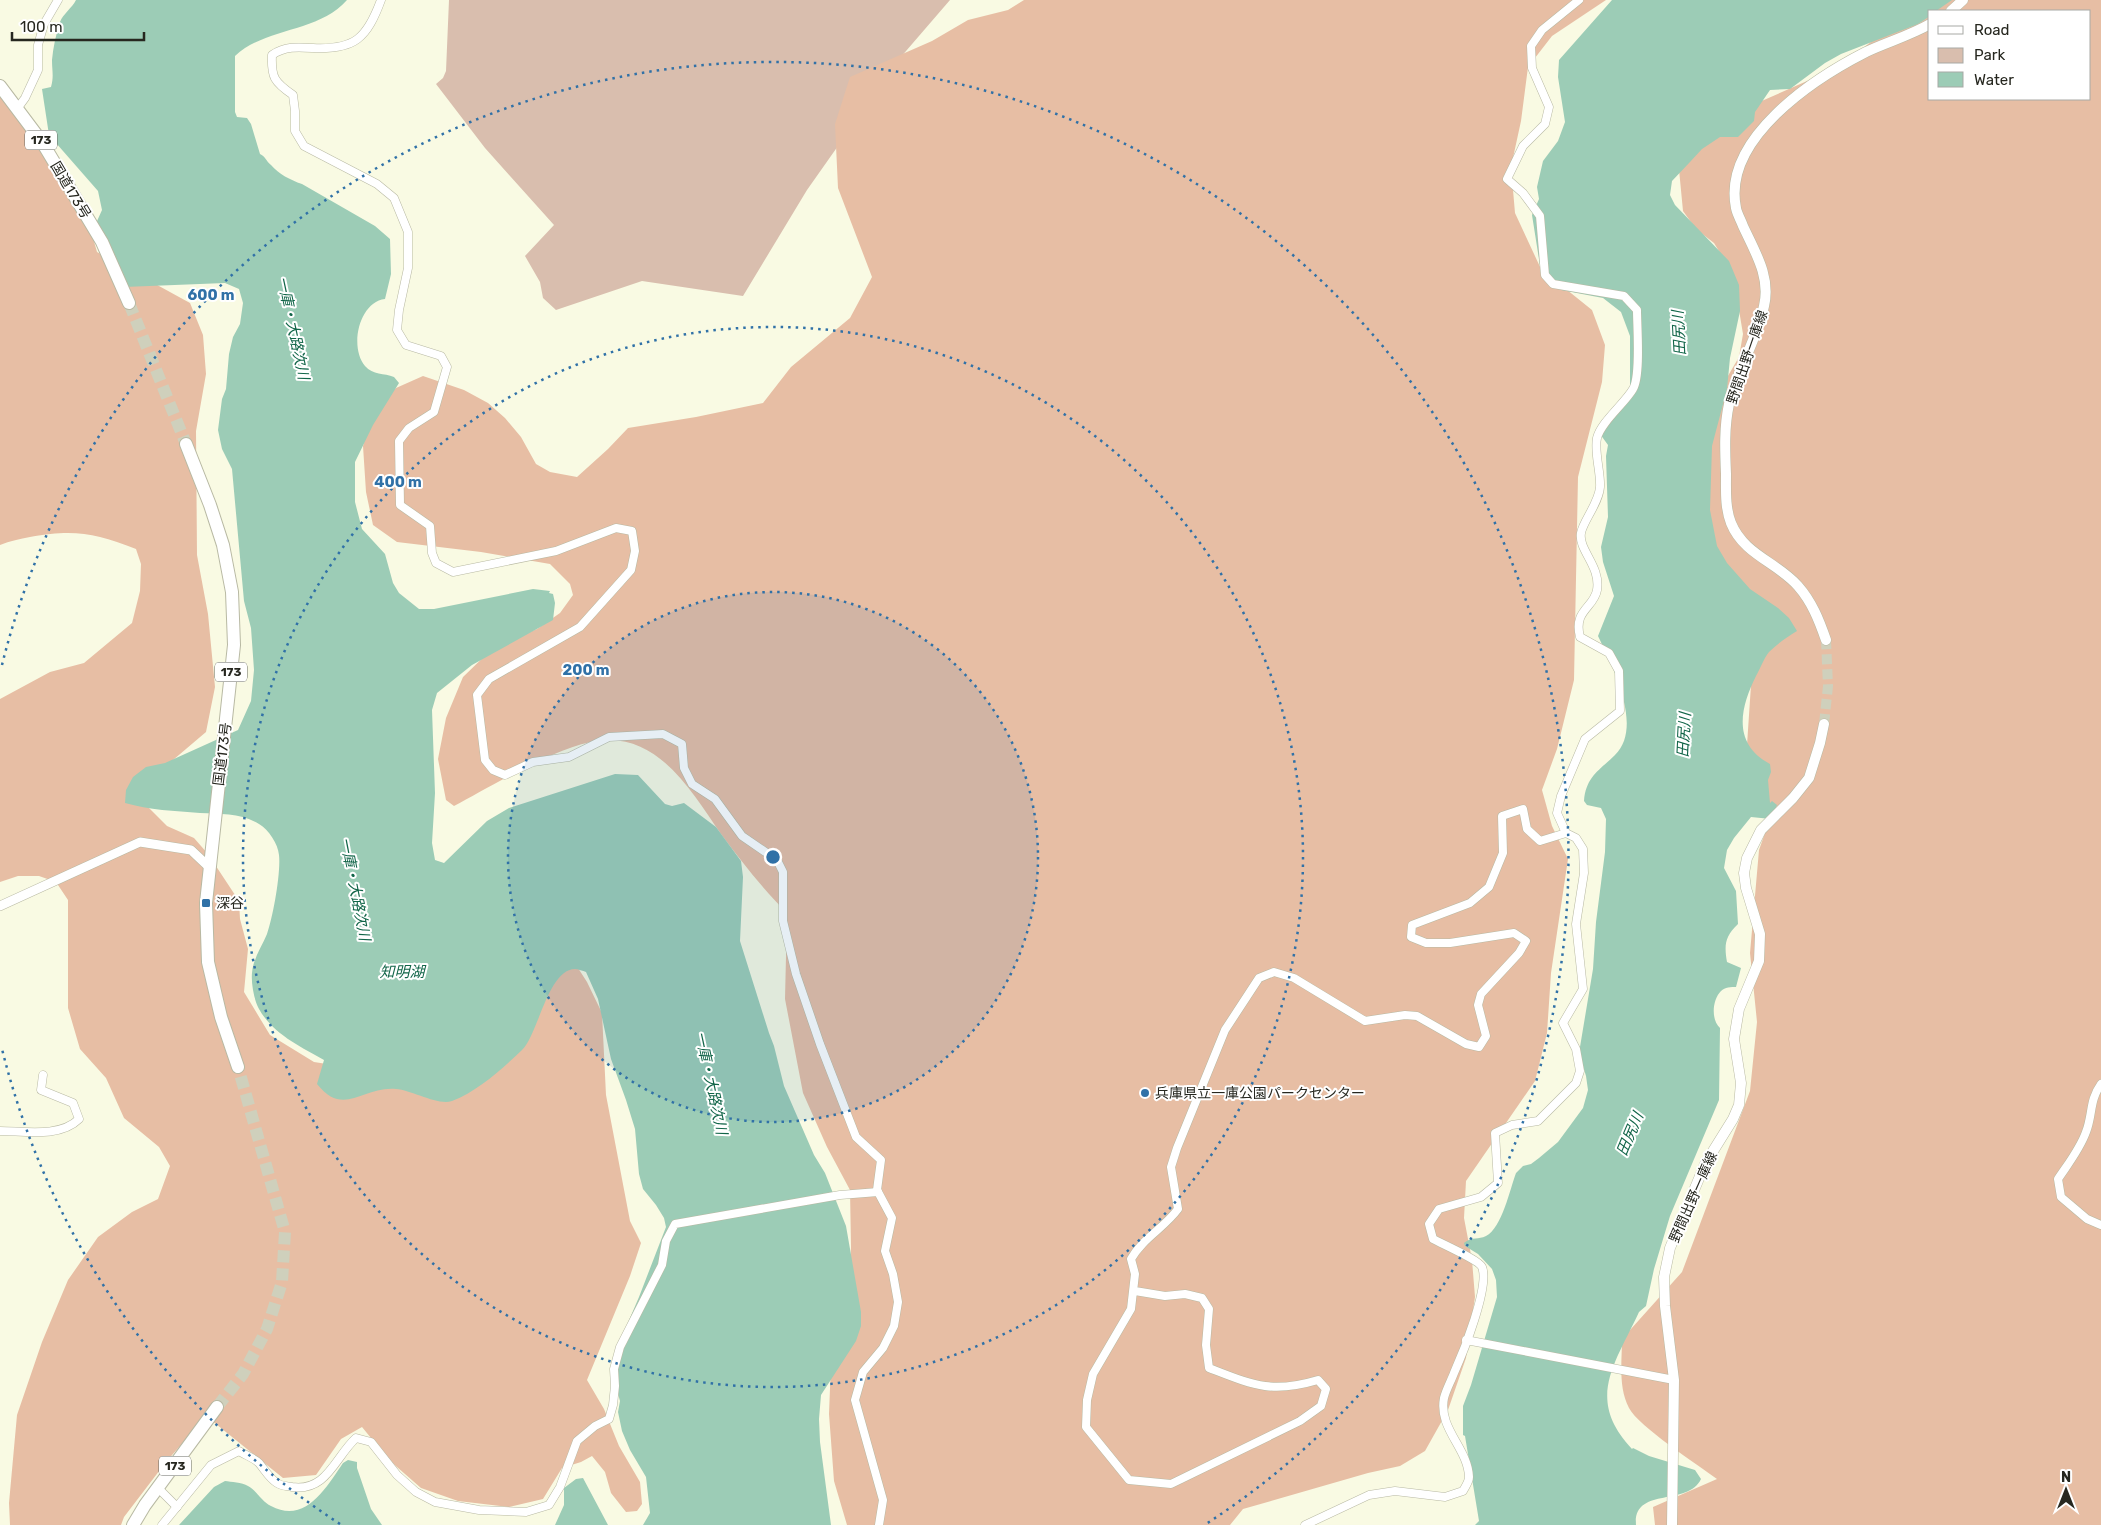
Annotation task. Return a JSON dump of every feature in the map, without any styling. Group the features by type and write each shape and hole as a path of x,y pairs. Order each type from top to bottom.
{"highway":[{"name":"国道173号","path":"0,86 42,142 76,198 102,242 129,303"},
{"name":"国道173号","path":"186,444 210,505 223,545 232,592 234,645 206,903 208,962 221,1017 238,1067"},
{"name":"173","path":"133,1525 217,1408"}],"main road":[{"path":"1952,10 1963,0"},
{"name":"野間出野一庫線","path":"1826,640 1815,609 1797,585 1744,545 1731,523 1726,501 1725,436 1729,405 1765,305 1766,284 1760,262 1736,210 1734,186 1741,161 1752,141 1784,108 1816,81 1867,52 1928,25"},
{"name":"野間出野一庫線","path":"1672,1525 1674,1380 1665,1306 1664,1277 1670,1248 1705,1164 1733,1119 1739,1105 1741,1083 1734,1039 1739,1009 1759,961 1760,934 1746,888 1744,873 1747,858 1761,830 1809,778 1824,724"}],"street":[{"path":"17,109 25,98 38,70 38,46 44,24 58,0"},
{"path":"382,0 372,24 352,44 330,49 282,48 272,55 271,73 280,86 293,95 295,131 304,146 376,184 394,198 408,232 408,268 398,310 397,330 406,345 441,356 447,367 434,412 409,428 399,441 400,505 430,526 432,554 436,563 453,572 556,550 616,528 632,530 635,551 631,570 580,627 489,678 477,695 485,760 493,770 505,775 533,762 569,756 609,737 663,734 682,744 684,768 692,784 715,799 742,836 777,860 783,872 783,921 796,974 820,1044 856,1137 881,1160 878,1192 892,1218 885,1250 893,1274 898,1302 894,1326 883,1348 863,1372 856,1400 883,1500 879,1525"},
{"path":"1305,1525 1369,1495 1395,1491 1445,1496 1463,1491 1469,1479 1466,1463 1444,1422 1444,1398 1466,1340 1484,1283 1482,1267 1476,1259 1454,1251 1433,1239 1429,1224 1438,1209 1481,1197 1498,1183 1495,1133 1512,1125 1538,1121 1576,1083 1580,1071 1576,1049 1563,1023 1583,989 1576,924 1584,874 1583,849 1576,838 1566,833 1557,813 1561,796 1585,739 1620,710 1619,671 1609,653 1580,637 1577,626 1583,612 1597,592 1598,576 1583,546 1581,533 1591,514 1600,488 1597,438 1616,408 1634,388 1638,359 1637,310 1624,296 1553,284 1545,275 1540,216 1523,193 1507,180 1523,146 1544,124 1549,107 1532,68 1531,46 1542,30 1579,0"},
{"path":"1135,1290 1165,1296 1185,1294 1202,1298 1209,1309 1206,1345 1209,1368 1267,1388 1295,1387 1318,1380 1326,1389 1321,1406 1300,1421 1171,1484 1129,1480 1086,1427 1087,1400 1093,1374 1131,1309 1135,1290 1135,1274 1131,1259 1138,1247 1170,1220 1178,1209 1171,1166 1225,1030 1259,978 1274,972 1294,978 1365,1021 1405,1015 1417,1016 1466,1044 1479,1047 1486,1036 1478,1006 1481,994 1519,953 1526,941 1514,933 1450,944 1426,943 1411,937 1412,925 1470,904 1489,887 1503,853 1502,816 1523,809 1528,829 1540,841 1566,833"},
{"path":"0,906 140,842 192,850 209,867"},
{"path":"0,1131 55,1131 72,1126 78,1119 73,1103 41,1090 43,1075"},
{"path":"2101,1084 2095,1092 2091,1103 2086,1134 2077,1151 2058,1178 2061,1197 2086,1219 2101,1225"},
{"path":"162,1525 211,1465 239,1451 258,1462 266,1474 278,1484 298,1488 311,1486 326,1478 349,1444 356,1438 371,1442 397,1475 416,1492 435,1502 479,1510 526,1512 549,1505 560,1487 577,1441 596,1426 609,1419 615,1386 614,1369 620,1347 662,1265 666,1241 675,1224 840,1195 878,1192"},
{"path":"1466,1340 1674,1380"},
{"path":"158,1488 177,1507"}],"green space":[{"path":"449,0 950,0 900,58 807,190 743,296 642,281 556,310 543,298 540,282 525,256 554,225 485,148 436,84 443,78 446,71"}],"shaded area":[{"path":"1024,0 1606,0 1552,36 1528,67 1521,121 1511,167 1515,213 1541,269 1592,310 1605,345 1602,382 1578,477 1574,680 1557,749 1542,790 1552,826 1568,859 1551,973 1547,1033 1535,1081 1466,1181 1464,1218 1472,1260 1475,1297 1466,1358 1448,1410 1425,1451 1400,1466 1368,1473 1243,1509 1230,1525 847,1525 834,1481 829,1414 831,1363 849,1303 851,1247 850,1190 827,1147 803,1093 785,999 787,913 744,865 699,802 674,771 660,758 644,748 626,742 606,740 589,742 570,748 529,766 454,806 446,800 438,759 446,718 463,677 494,647 537,629 560,613 573,595 570,584 550,564 481,552 397,542 373,525 366,492 363,446 373,412 396,388 423,376 464,390 488,403 505,418 521,437 536,464 550,472 577,477 628,428 696,417 763,403 791,367 850,318 872,277 838,188 835,124 850,77 932,41 968,20 1008,10"},
{"path":"1902,0 2101,0 2101,1525 1655,1525 1653,1507 1717,1479 1644,1425 1629,1408 1623,1391 1622,1339 1682,1272 1750,1091 1757,1022 1750,953 1759,850 1770,819 1747,745 1755,625 1711,537 1703,460 1725,381 1739,357 1743,334 1733,274 1714,243 1696,229 1683,211 1678,159 1725,117 1839,67 1886,30"},
{"path":"0,90 20,118 35,144 53,161 91,231 97,252 190,303 203,335 206,374 196,431 197,555 208,614 215,687 206,732 153,777 148,807 167,826 194,838 208,854 239,901 240,919 248,949 244,992 270,1035 314,1062 365,1070 569,954 587,982 602,1013 606,1095 630,1221 641,1243 630,1276 587,1380 604,1409 619,1446 640,1482 642,1504 637,1511 626,1512 611,1493 605,1472 592,1456 562,1468 543,1499 509,1507 458,1501 421,1488 389,1460 362,1427 341,1439 316,1475 283,1478 206,1416 166,1462 124,1517 121,1525 10,1525 9,1503 17,1415 42,1342 68,1280 98,1237 132,1212 158,1199 170,1166 159,1147 124,1118 106,1078 80,1049 68,1008 68,900 56,882 39,876 18,876 0,882 0,699 50,672 84,663 132,623 140,591 141,564 136,549 108,539 84,534 59,533 19,539 0,545"}],"water":[{"name":"知明湖","path":"76,0 347,0 322,19 276,34 248,47 235,56 235,112 237,117 247,118 251,124 260,154 278,171 375,226 390,239 391,274 385,299 376,302 369,308 363,317 357,337 360,358 365,366 375,372 394,377 399,383 373,425 355,462 355,502 362,529 385,554 393,583 399,593 419,609 434,609 533,589 550,591 549,593 553,594 555,603 553,620 472,665 437,693 432,710 435,793 432,843 435,860 444,863 487,821 509,808 615,774 638,775 665,804 672,806 684,803 716,827 741,861 743,877 740,941 774,1046 784,1086 814,1155 825,1173 846,1226 861,1312 861,1326 856,1341 821,1395 820,1442 831,1525 643,1525 650,1513 646,1477 630,1450 622,1431 618,1412 620,1401 611,1369 614,1355 666,1227 664,1218 643,1189 639,1174 635,1129 611,1059 598,999 586,972 575,969 566,972 558,980 544,1004 528,1042 522,1050 489,1079 462,1097 446,1102 432,1100 402,1090 384,1089 345,1100 336,1099 327,1094 317,1084 324,1060 297,1045 272,1026 259,1009 254,996 253,968 267,934 278,883 279,855 277,846 272,838 259,824 238,816 162,810 125,803 126,790 133,777 146,767 165,763 238,730 251,701 254,670 251,628 244,601 232,469 222,449 218,430 222,399 226,389 229,354 233,337 240,324 243,303 239,289 225,283 124,287 93,230 102,210 98,191 49,135 42,89 51,87 53,77 52,55 60,22"},
{"name":"田尻川","path":"1612,0 1952,0 1937,10 1928,10 1928,17 1918,24 1841,54 1825,63 1790,89 1770,90 1755,112 1754,121 1738,137 1720,137 1702,149 1672,181 1670,195 1675,205 1729,261 1739,285 1740,311 1730,358 1727,389 1712,446 1710,510 1717,546 1727,563 1750,589 1778,608 1789,618 1797,631 1767,654 1750,688 1743,713 1745,736 1750,746 1758,756 1770,764 1771,772 1768,780 1770,803 1772,801 1777,805 1771,819 1751,817 1727,850 1724,868 1736,891 1738,924 1726,941 1726,956 1727,962 1741,968 1736,987 1723,990 1718,995 1714,1005 1715,1020 1720,1028 1719,1100 1670,1216 1654,1269 1646,1306 1639,1312 1621,1348 1609,1381 1607,1397 1610,1414 1618,1431 1632,1449 1695,1470 1701,1479 1685,1493 1643,1505 1637,1513 1636,1525 1475,1525 1479,1521 1465,1436 1463,1435 1463,1406 1497,1297 1496,1280 1492,1269 1478,1254 1465,1246 1464,1243 1486,1236 1492,1232 1501,1217 1516,1173 1523,1166 1531,1164 1558,1142 1583,1108 1588,1090 1579,1053 1593,969 1596,922 1605,852 1606,819 1601,808 1587,805 1584,801 1585,792 1591,779 1615,755 1623,743 1627,729 1623,696 1611,663 1598,636 1614,596 1603,562 1601,547 1608,517 1606,456 1608,445 1600,434 1630,389 1630,336 1621,312 1603,298 1561,290 1551,286 1541,272 1532,215 1539,199 1537,187 1543,161 1558,141 1565,122 1558,77 1559,60"},
{"path":"348,1460 357,1462 357,1468 371,1509 382,1525 179,1525 214,1487 225,1481 246,1485 271,1506 283,1511 295,1511 305,1507 314,1500 343,1463"},
{"path":"583,1478 608,1525 555,1525 564,1505 564,1488 576,1479"}],"tunnel":[{"path":"129,303 186,444"},
{"path":"1824,724 1828,686 1826,640"},
{"path":"217,1407 243,1374 267,1329 282,1282 285,1232 238,1067"}],"place":[{"name":"深谷","path":"206,903"},
{"name":"兵庫県立一庫公園パークセンター","path":"1145,1093"}],"water label":[{"name":"一庫・大路次川","path":"293,328"},
{"name":"一庫・大路次川","path":"355,889"},
{"name":"一庫・大路次川","path":"711,1083"}]}
